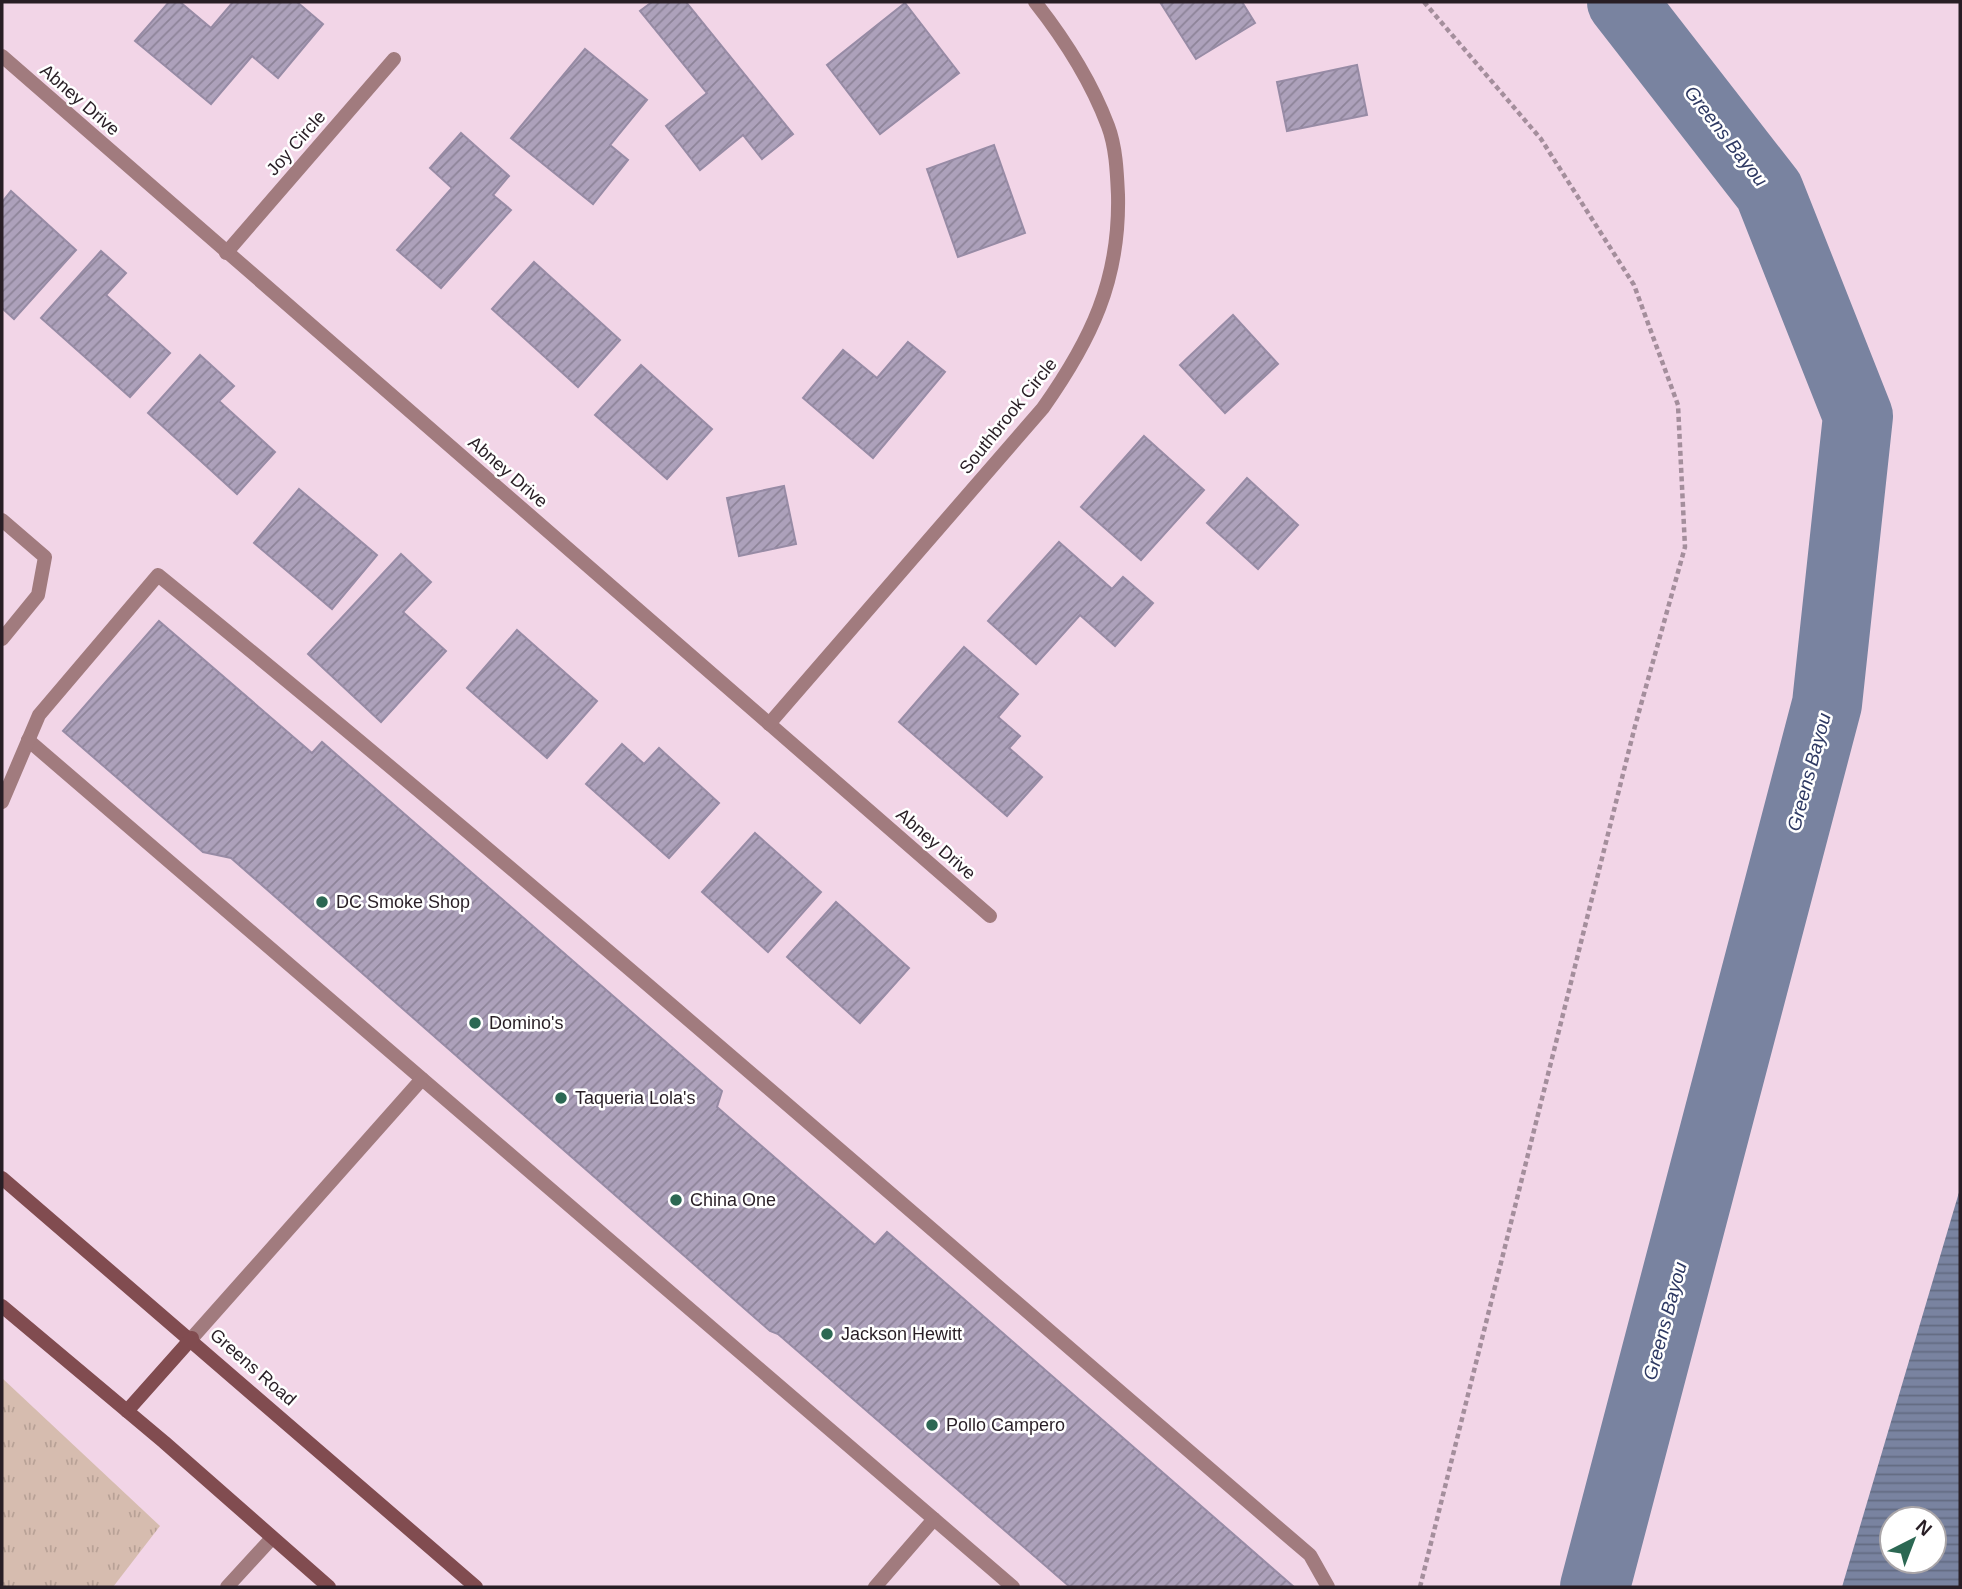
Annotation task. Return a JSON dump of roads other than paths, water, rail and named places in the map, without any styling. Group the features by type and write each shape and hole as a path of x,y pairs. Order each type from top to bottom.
{"main road":[{"name":"Greens Road","path":"2,1178 477,1587"},
{"path":"2,1306 329,1587"},
{"path":"127,1411 191,1338"}],"street":[{"name":"Southbrook Circle","path":"769,724 1044,408 1075,363 1099,312 1110,281 1119,226 1117,174 1110,129 1088,80 1035,2"},
{"name":"Abney Drive","path":"2,57 990,916"},
{"name":"Joy Circle","path":"226,253 394,59"},
{"path":"2,520 45,557 38,595 2,639"},
{"path":"2,802 39,715 158,575 323,710 702,1032 1310,1555 1328,1587"},
{"path":"28,740 1013,1587"},
{"path":"191,1338 422,1079"},
{"path":"875,1587 934,1519"},
{"path":"227,1587 272,1538"}],"water":[{"path":"1960,1189 1960,1587 1842,1587"}],"waterway":[{"name":"Greens Bayou","path":"1595,1587 1827,704 1858,416 1769,191 1622,2"}],"place":[{"name":"DC Smoke Shop","path":"322,902"},
{"name":"Domino's","path":"475,1023"},
{"name":"Taqueria Lola's","path":"561,1098"},
{"name":"China One","path":"676,1200"},
{"name":"Jackson Hewitt","path":"827,1334"},
{"name":"Pollo Campero","path":"932,1425"}]}
